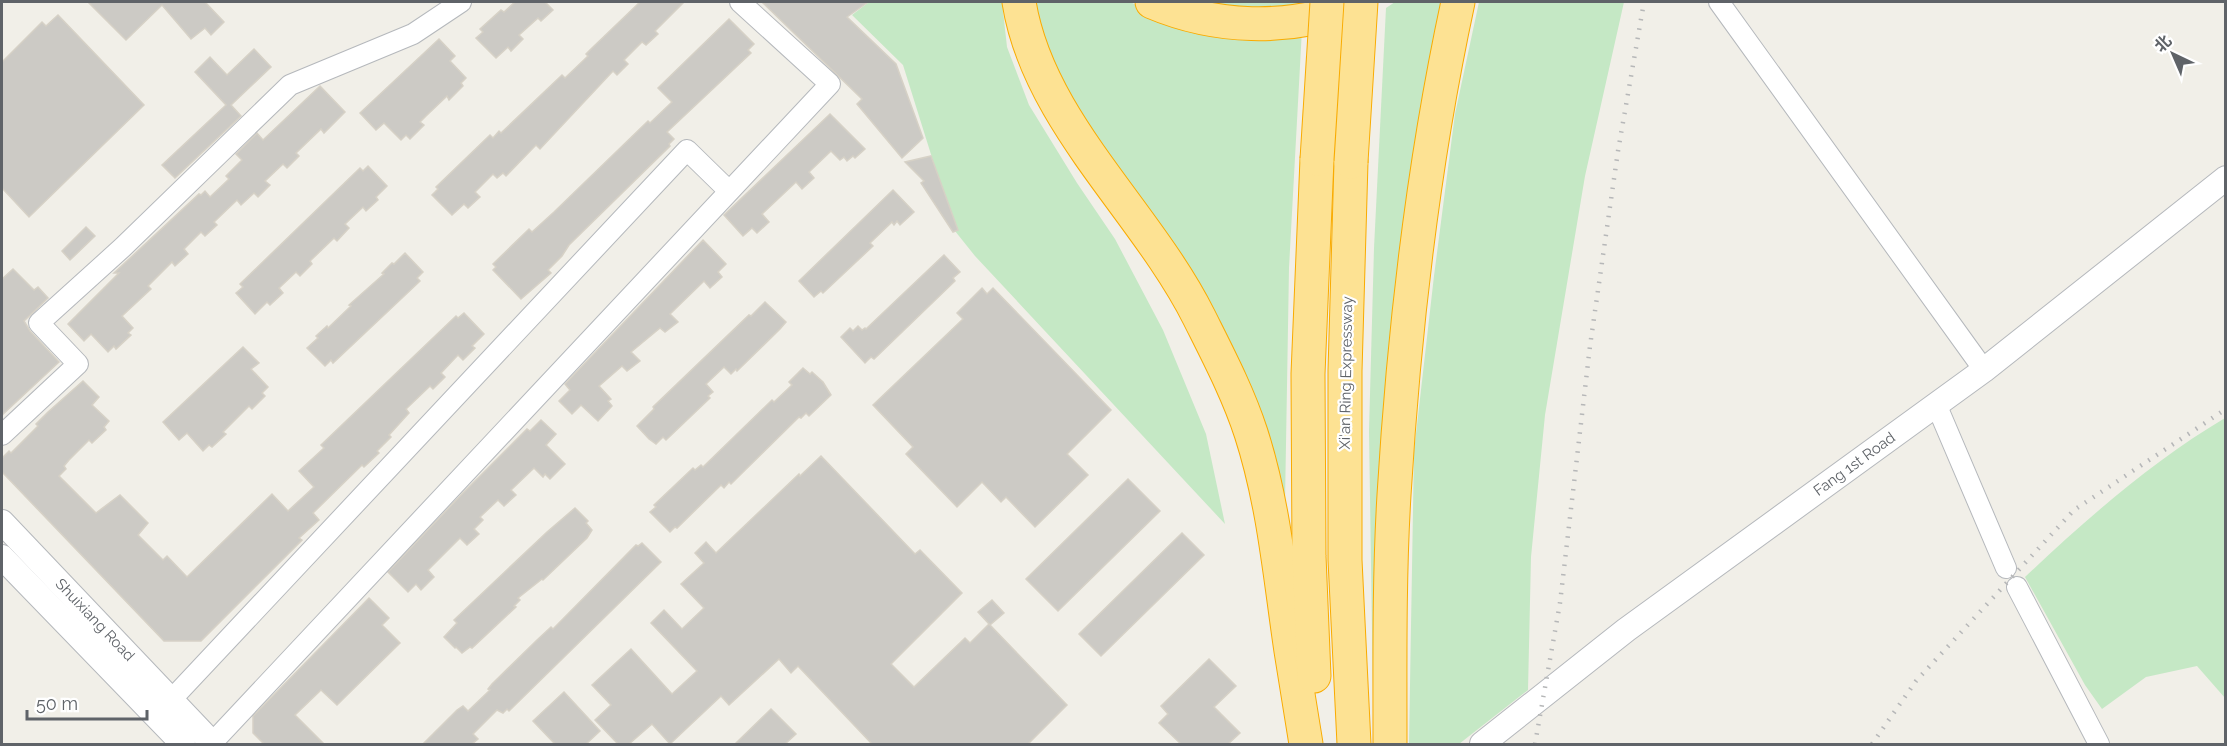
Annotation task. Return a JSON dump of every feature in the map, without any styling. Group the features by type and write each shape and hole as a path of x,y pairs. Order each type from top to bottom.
{"highway":[{"path":"1020,2 1031,50 1053,96 1112,186 1148,233 1186,294 1220,359 1241,406 1260,464 1278,549 1306,744"},
{"path":"1152,2 1197,17 1251,24 1306,20 1337,13 1362,2"},
{"path":"1316,744 1309,556 1308,374 1317,159 1327,2"},
{"name":"Xi'an Ring Expressway","path":"1354,744 1345,560 1345,372 1351,162 1362,2"},
{"path":"1390,744 1394,497 1402,383 1424,186 1435,116 1458,2"}],"street":[{"path":"2,435 78,364 39,323 123,247 290,85 413,34 461,2"},
{"path":"213,744 830,84 740,2"},
{"path":"1719,2 1984,370"},
{"path":"171,700 687,150 729,191"},
{"name":"Fang 1st Road","path":"1482,744 1626,630 1984,370 2226,178"},
{"path":"1936,404 2006,568"},
{"name":"Shuixiang Road","path":"2,522 171,700 184,739"},
{"name":"Shuixiang Road","path":"2,557 184,739 213,744"},
{"path":"2017,588 2099,744"}],"green space":[{"path":"869,2 1002,2 1007,47 1029,105 1115,239 1163,330 1206,434 1225,524 975,256 955,231 903,65 852,15"},
{"path":"1032,2 1130,2 1174,22 1302,29 1289,268 1285,503 1053,72"},
{"path":"1176,2 1302,2 1302,7 1296,13"},
{"path":"1395,2 1450,2 1380,698 1373,697 1369,431 1374,248 1386,8"},
{"path":"1479,2 1624,2 1585,176 1545,415 1531,557 1528,690 1459,744 1409,744 1414,451 1455,114"},
{"path":"2225,418 2225,698 2197,666 2146,677 2102,709 2085,685 2025,577 2146,472"}],"building":[{"path":"88,2 205,2 224,22 211,35 205,28 191,39 162,5 126,40"},
{"path":"515,2 545,2 553,10 541,21 538,18 519,35 523,39 511,51 508,47 496,58 476,38 483,32 480,29 501,10 504,12"},
{"path":"640,2 684,2 655,31 658,34 646,45 642,42 624,60 628,64 617,75 613,71 540,149 536,145 506,176 503,173 497,178 493,174 475,192 480,197 468,208 464,204 452,215 432,195 438,189 436,187 490,135 493,138 499,131 501,133 562,75 565,78 588,56 586,54"},
{"path":"762,2 868,2 847,17 896,64 923,138 902,158 857,104 862,99"},
{"path":"58,15 144,105 29,217 2,188 2,62 42,22 46,26"},
{"path":"729,19 754,44 748,50 751,53 667,132 674,139 669,144 670,146 569,245 548,270 551,273 521,299 493,270 496,267 493,264 529,229 532,232 648,121 650,123 672,102 658,88"},
{"path":"439,39 455,56 450,61 466,78 461,83 463,86 449,100 447,96 420,122 424,125 410,139 406,135 401,140 384,123 376,130 360,113"},
{"path":"254,49 271,67 231,105 241,116 175,178 162,165 226,105 195,72 210,57 227,75"},
{"path":"320,86 345,112 324,133 321,129 296,153 299,156 287,168 283,164 265,181 270,185 258,197 254,193 241,205 237,200 214,222 217,225 205,236 201,232 184,249 188,254 175,266 172,262 148,286 151,289 122,316 133,328 128,333 131,335 116,349 114,346 108,352 91,334 84,341 68,324 119,273 114,273 199,194 205,191 210,197 229,179 226,176 242,160 236,154 257,133 263,140"},
{"path":"830,114 865,149 855,158 853,156 847,161 844,157 840,160 831,151 809,172 814,178 802,189 796,182 762,214 769,222 757,233 752,228 743,236 724,215"},
{"path":"931,156 958,230 953,232 921,183 924,181 905,162"},
{"path":"368,166 387,186 376,197 378,200 366,211 363,207 345,224 349,228 337,241 334,238 310,261 312,264 300,276 296,272 279,288 283,293 270,305 267,302 255,314 236,293 243,287 240,284 360,168 363,171"},
{"path":"893,190 914,212 900,225 897,221 894,225 892,222 870,243 873,246 823,293 821,291 814,297 799,281"},
{"path":"86,227 95,236 70,260 62,251"},
{"path":"703,240 726,264 718,272 722,277 710,288 704,281 670,314 678,322 665,332 660,328 631,352 640,361 627,371 622,366 599,386 611,399 608,401 612,406 598,421 581,405 572,414 559,401 570,390 565,384"},
{"path":"405,253 423,272 417,278 420,281 333,363 331,360 325,366 307,348 318,338 316,336 327,326 328,328 351,306 349,305 384,274 382,273 392,263 394,264"},
{"path":"944,255 960,272 953,278 955,281 874,359 871,357 865,363 841,337 850,328 853,331 858,326 862,330 866,329"},
{"path":"13,269 34,290 38,287 48,298 24,321 30,331 59,362 2,415 2,279"},
{"path":"982,288 987,294 993,288 1111,410 1067,454 1088,475 1035,527 1006,497 1001,502 982,482 957,507 906,454 913,447 873,405 963,319 957,313"},
{"path":"765,302 786,322 737,371 736,369 731,374 724,367 706,384 713,392 708,396 710,398 666,440 663,437 656,444 649,439 637,426 654,409 653,407"},
{"path":"464,313 484,334 472,346 475,348 463,360 458,355 441,373 445,377 433,389 430,386 406,409 409,413 377,451 379,453 364,467 362,465 313,513 319,520 299,538 302,540 201,641 164,641 2,472 2,458 9,451 11,453 38,426 36,424 48,412 83,381 99,397 92,405 109,421 104,427 106,430 92,443 89,440 64,466 66,469 59,476 96,513 120,495 148,523 138,535 163,560 167,556 187,577 272,494 288,511 314,487 299,471 324,448 321,445 456,316 458,318"},
{"path":"243,347 259,363 251,369 268,387 262,393 265,396 252,409 249,406 223,432 226,434 212,447 209,445 203,451 187,433 179,440 163,422"},
{"path":"803,368 810,374 812,372 823,382 831,395 809,416 806,413 801,418 799,417 731,484 729,482 724,488 721,485 677,528 675,527 670,532 650,512 656,507 654,505 693,468 695,470 701,465 703,467 772,400 774,402 792,385 789,382"},
{"path":"541,420 556,434 546,445 565,464 550,479 545,474 543,477 534,468 511,490 516,495 504,506 498,500 480,517 483,520 474,529 479,534 467,545 460,538 428,570 434,577 421,590 416,584 408,592 388,572 527,429 530,431"},
{"path":"821,456 915,554 920,550 962,593 891,664 914,687 965,638 970,643 989,624 978,612 992,600 1004,613 990,625 1067,705 1028,744 872,744 798,666 791,673 779,659 729,705 721,696 670,744 652,724 629,744 618,744 595,720 611,705 592,685 631,649 672,694 697,671 651,623 664,610 682,629 704,608 681,584 704,563 695,553 706,542 716,553"},
{"path":"1128,479 1160,511 1058,611 1026,579"},
{"path":"575,508 588,521 586,523 592,530 587,538 543,580 518,598 520,600 514,606 516,607 472,648 462,653 455,648 444,637 457,623 454,620"},
{"path":"1182,533 1204,555 1101,656 1079,634"},
{"path":"642,543 661,562 509,711 507,709 503,713 497,710 473,734 478,739 472,744 423,744 457,710 463,706 468,711 537,640 551,627 553,629 636,545"},
{"path":"369,598 389,618 382,625 400,643 337,705 321,690 295,715 324,744 264,744 253,733 253,716"},
{"path":"1209,659 1236,686 1214,707 1240,733 1228,744 1181,744 1159,723 1168,714 1161,706"},
{"path":"564,692 600,731 586,744 555,744 533,721"},
{"path":"771,709 796,734 785,744 735,744"}],"railway":[{"path":"1535,744 1560,603 1590,346 1618,151 1644,2"},
{"path":"1872,744 1916,681 2074,510 2226,409"}]}
